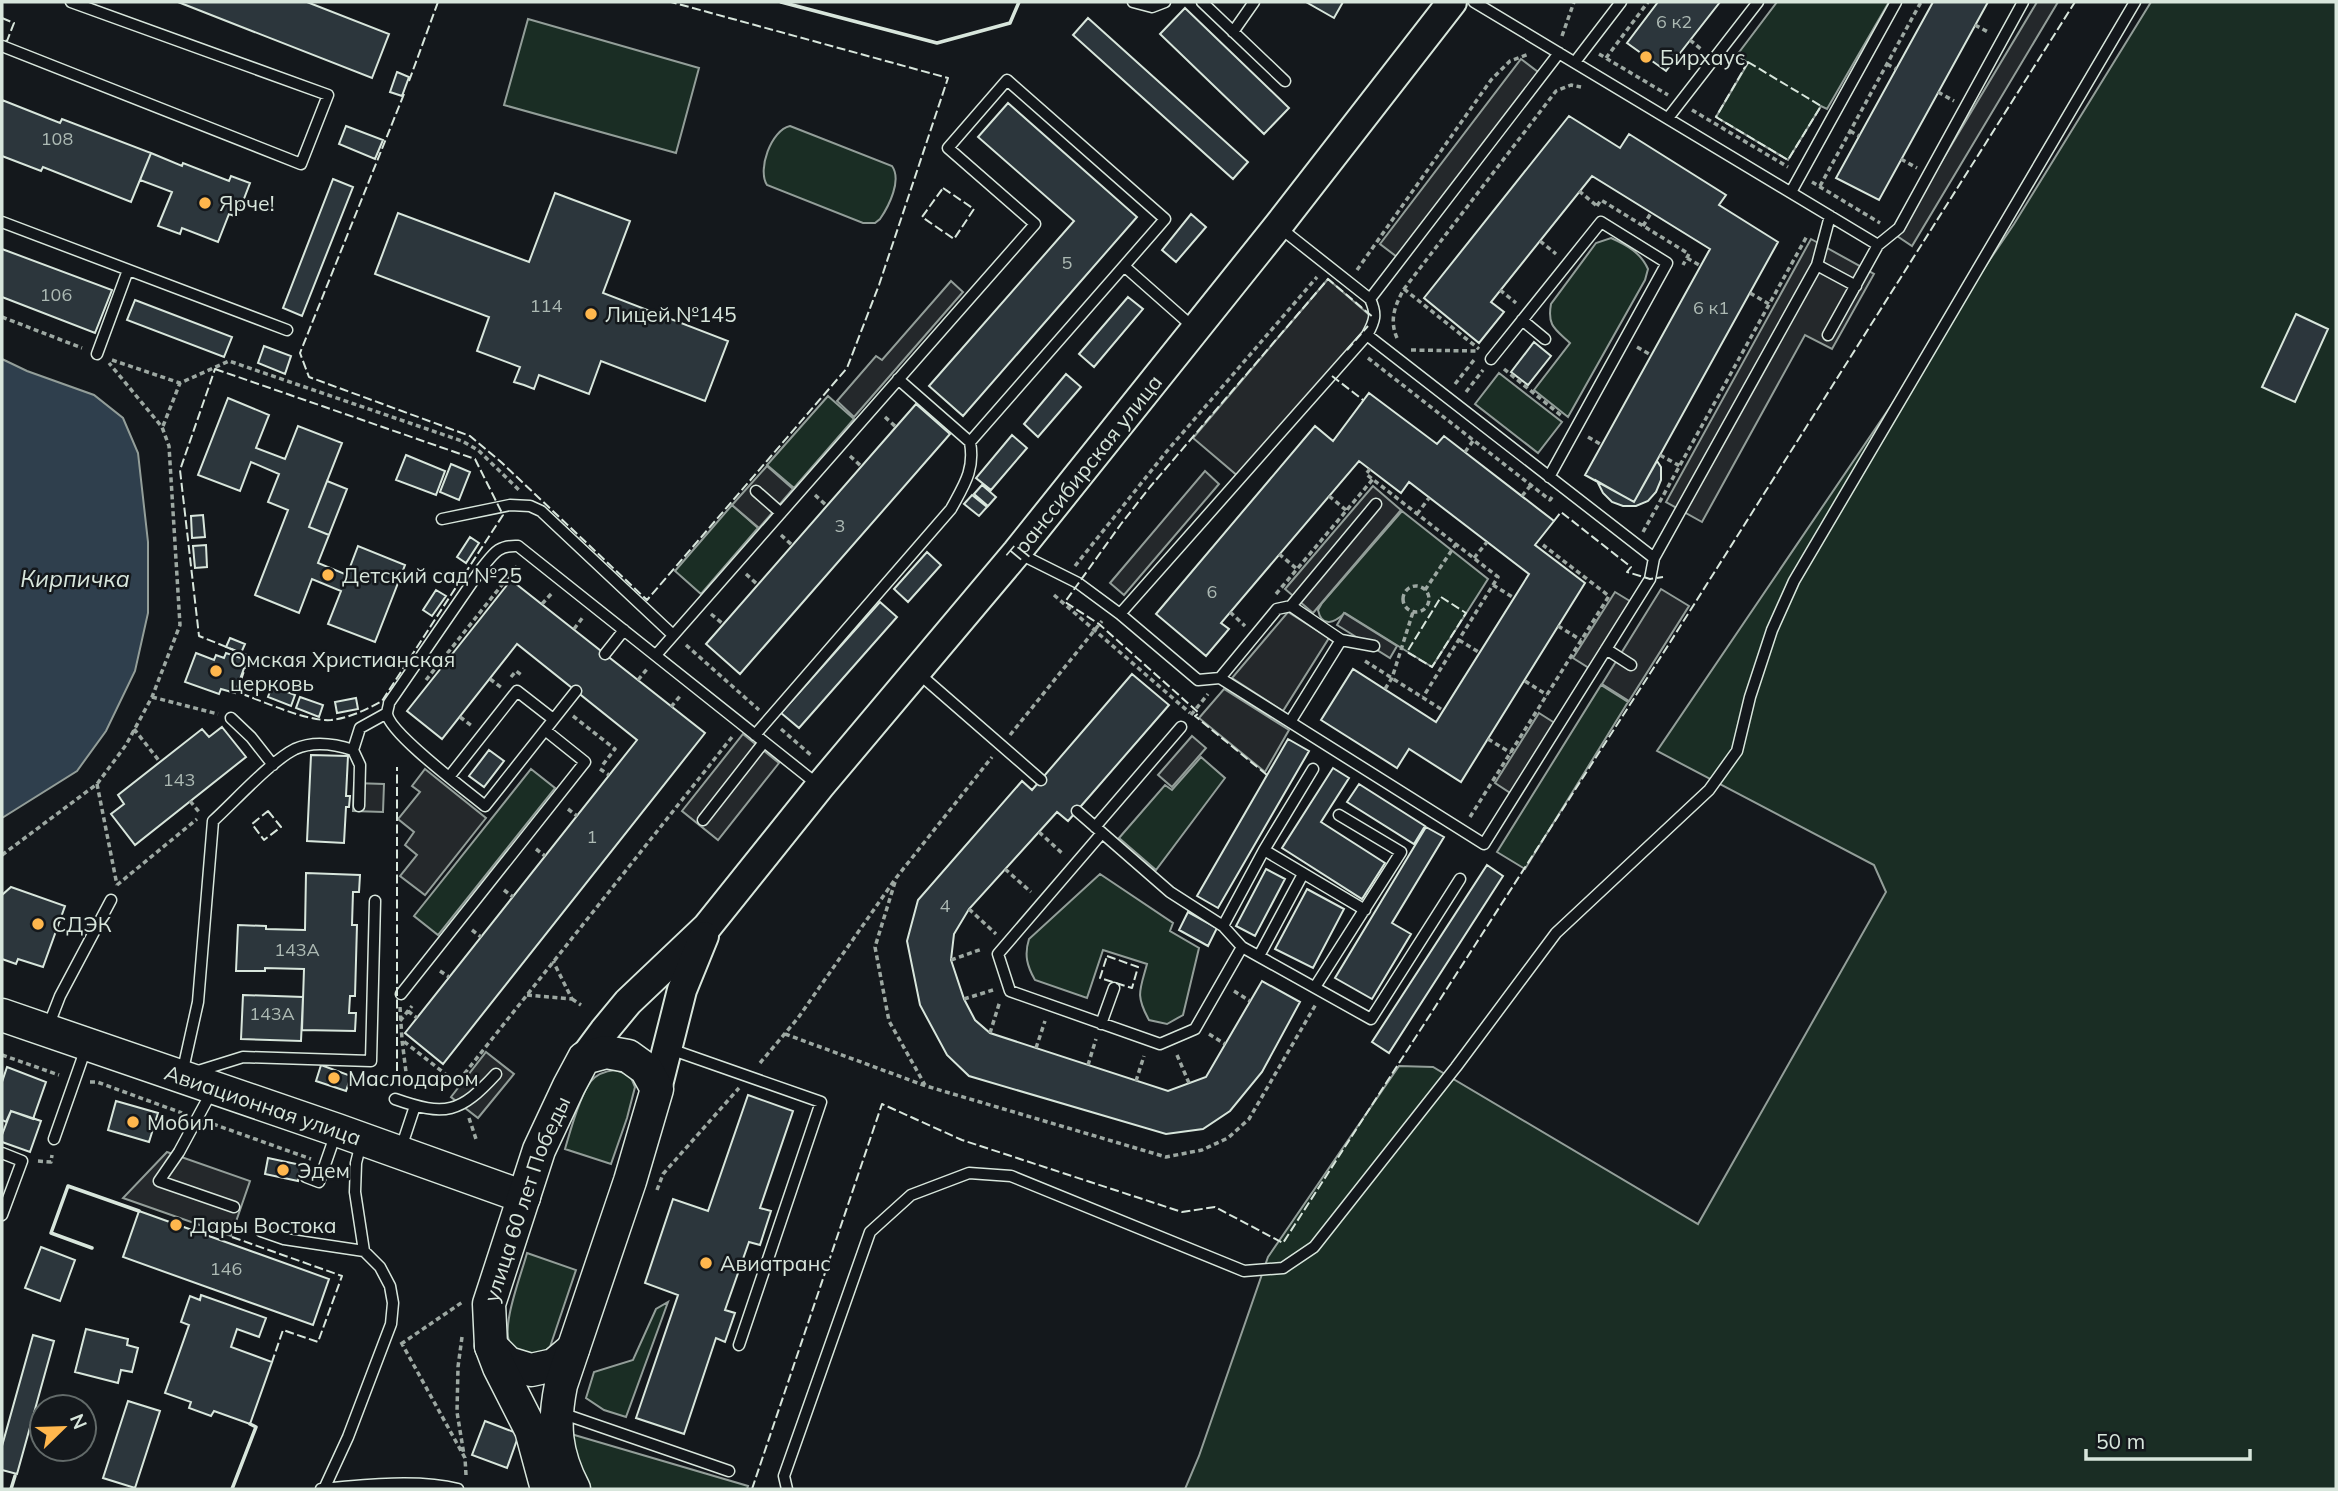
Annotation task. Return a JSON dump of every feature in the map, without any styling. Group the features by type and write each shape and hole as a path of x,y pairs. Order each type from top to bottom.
{"main road":[{"name":"Транссибирская улица","path":"707,927 818,773 916,672 1017,552 1278,226 1452,2"},
{"path":"574,1489 560,1455 556,1433 556,1412 561,1384 630,1181 682,990 707,927"},
{"name":"улица 60 лет Победы","path":"547,1489 531,1430 491,1346 489,1304 539,1150 584,1058 628,1002 707,927"},
{"name":"Авиационная улица","path":"2,1015 350,1134 524,1197"},
{"path":"584,1058 606,1052 628,1056 646,1069 657,1089"},
{"path":"491,1346 508,1363 531,1370 554,1365 572,1349"}],"lane":[{"path":"2,46 301,164 328,95 71,2"},
{"path":"1133,2 1152,6 1165,2"},
{"path":"1202,2 1285,81"},
{"path":"1233,32 1254,2"},
{"path":"1474,2 1878,245"},
{"path":"1575,62 1621,2"},
{"path":"1668,118 1758,2"},
{"path":"1791,192 1896,2"},
{"path":"1828,335 1878,245 1899,228 2023,2"},
{"path":"787,1489 784,1476 870,1233 911,1195 969,1173 1011,1176 1244,1271 1283,1268 1314,1247 1457,1067 1556,933 1709,790 1737,751 1750,696 1772,630 1794,581 2135,2"},
{"path":"1370,299 1559,53"},
{"path":"656,655 1035,224 948,148 1007,80 1165,219 970,442"},
{"path":"1017,552 1078,583 1116,611 1198,680 1220,678 1484,844 1650,579 1654,558 1817,265 1830,216"},
{"path":"2,222 287,330"},
{"path":"1491,359 1601,222 1667,263 1549,477"},
{"path":"1116,611 1367,335 1374,323 1376,312 1370,299 1278,226"},
{"path":"1817,265 1856,286"},
{"path":"1124,266 1195,329"},
{"path":"97,354 128,270"},
{"path":"1522,320 1545,339"},
{"path":"1367,335 1654,558"},
{"path":"755,735 951,509 968,478 973,458 970,442 898,379"},
{"path":"756,491 781,513"},
{"path":"1220,678 1277,609 1290,606 1376,503"},
{"path":"442,519 510,505 530,506 541,510 673,635"},
{"path":"576,691 485,806 392,724 387,713 389,703 482,568 494,553 505,546 518,546 764,742 818,773"},
{"path":"1290,606 1341,640 1374,646"},
{"path":"605,654 624,630"},
{"path":"1290,722 1341,640"},
{"path":"1606,649 1631,665"},
{"path":"916,672 1041,780"},
{"path":"449,777 517,691 553,719"},
{"path":"359,806 360,765 353,750 360,728 387,713"},
{"path":"231,718 251,737 273,765"},
{"path":"1181,727 998,954 1010,991 1100,1029 1160,1044 1195,1029 1242,947"},
{"path":"401,994 585,762 545,730"},
{"path":"703,820 764,742"},
{"path":"353,750 336,744 310,745 295,749 273,765 213,821 198,1002 181,1076 243,1057 371,1061 375,901"},
{"path":"1223,926 1312,769"},
{"path":"1077,811 1170,892 1223,926 1242,947 1371,1019 1460,879"},
{"path":"1315,987 1401,852 1339,815"},
{"path":"1264,850 1365,910"},
{"path":"1259,956 1303,874"},
{"path":"47,1031 60,996 111,900"},
{"path":"1100,1029 1114,988"},
{"path":"54,1139 87,1045"},
{"path":"666,1047 821,1102 739,1345"},
{"path":"395,1099 412,1105 457,1108 475,1097 496,1074"},
{"path":"214,1088 179,1152 159,1181 234,1207"},
{"path":"400,1152 412,1105"},
{"path":"306,1177 319,1182 325,1164 350,1134"},
{"path":"350,1134 364,1251 380,1267 390,1286 393,1303 391,1324 379,1359 322,1489 420,1484 458,1489"},
{"path":"2,1153 22,1161 2,1214"},
{"path":"261,1231 284,1239 364,1251"},
{"path":"556,1412 729,1471"}],"path":[{"path":"1349,282 1490,80 1510,61 1560,41 1574,2"},
{"path":"1606,58 1648,2"},
{"path":"1820,186 1921,2"},
{"path":"1975,25 1984,30"},
{"path":"1690,40 1698,47"},
{"path":"1587,46 1887,227"},
{"path":"1887,64 1896,69"},
{"path":"1398,341 1392,318 1404,289 1556,91 1572,85 1588,91"},
{"path":"1938,92 1947,97"},
{"path":"1850,131 1859,136"},
{"path":"1901,159 1910,164"},
{"path":"1579,191 1597,206"},
{"path":"1601,200 1701,266"},
{"path":"1643,226 1651,213"},
{"path":"1641,535 1813,225"},
{"path":"1540,241 1558,255"},
{"path":"1073,568 1167,451 1327,265"},
{"path":"1404,289 1481,351"},
{"path":"1500,290 1518,305"},
{"path":"1750,293 1769,304"},
{"path":"2,317 97,354"},
{"path":"1637,347 1651,355"},
{"path":"1402,349 1481,351"},
{"path":"1451,388 1481,351"},
{"path":"2,855 97,784 134,729 152,696 180,625 169,446 162,427 106,358 180,383 229,361 462,442 478,450 541,510"},
{"path":"1455,404 1491,359 1576,428 1602,445"},
{"path":"162,427 180,383"},
{"path":"885,417 896,427"},
{"path":"1465,452 1473,440"},
{"path":"1660,455 1680,466"},
{"path":"850,456 861,466"},
{"path":"1370,469 1366,474 1498,577 1423,697"},
{"path":"1272,598 1373,479"},
{"path":"1522,496 1531,485"},
{"path":"816,495 827,506"},
{"path":"1329,496 1346,510"},
{"path":"1417,514 1429,498"},
{"path":"781,535 792,545"},
{"path":"1474,558 1487,542"},
{"path":"1425,590 1456,544"},
{"path":"1462,830 1609,596 1543,545"},
{"path":"1279,554 1297,569"},
{"path":"425,681 517,565"},
{"path":"746,574 758,584"},
{"path":"1493,585 1514,598"},
{"path":"1413,587 1425,590 1429,596 1426,608 1413,612 1404,603 1407,590 1413,587"},
{"path":"542,604 552,593"},
{"path":"1054,595 1192,714"},
{"path":"657,1191 663,1174 798,1018 896,878 1094,630 1116,611"},
{"path":"1230,612 1247,627"},
{"path":"1385,690 1392,678 1413,612"},
{"path":"712,614 723,624"},
{"path":"574,629 583,617"},
{"path":"1558,626 1581,640"},
{"path":"1459,640 1480,653"},
{"path":"685,644 769,718 818,773"},
{"path":"1361,658 1444,710"},
{"path":"638,680 647,668"},
{"path":"1181,727 1220,678"},
{"path":"490,679 502,688"},
{"path":"1525,681 1547,695"},
{"path":"671,707 681,695"},
{"path":"152,696 231,718"},
{"path":"460,717 472,727"},
{"path":"457,1083 741,724"},
{"path":"134,729 160,762"},
{"path":"1488,738 1511,753"},
{"path":"600,769 609,775"},
{"path":"97,784 117,885 201,815 190,801"},
{"path":"568,809 577,816"},
{"path":"1039,832 1064,855"},
{"path":"536,849 545,856"},
{"path":"1005,869 1031,892"},
{"path":"896,878 876,947 889,1021 926,1086"},
{"path":"504,890 513,897"},
{"path":"969,909 996,934"},
{"path":"472,930 481,937"},
{"path":"951,960 981,950"},
{"path":"554,961 572,999"},
{"path":"440,971 449,978"},
{"path":"964,999 995,989"},
{"path":"401,994 400,1021 412,1105"},
{"path":"527,995 572,999 581,1005"},
{"path":"1242,996 1250,1001"},
{"path":"990,1033 1001,999"},
{"path":"785,1034 926,1086 1166,1157 1202,1150 1228,1138 1249,1119 1319,999"},
{"path":"408,1011 417,1018"},
{"path":"1036,1048 1047,1015"},
{"path":"1088,1065 1100,1029"},
{"path":"1217,1039 1225,1044"},
{"path":"402,1040 457,1083 475,1139"},
{"path":"1175,1049 1189,1083"},
{"path":"1136,1081 1146,1050"},
{"path":"2,1055 75,1081"},
{"path":"97,1082 325,1164"},
{"path":"22,1161 51,1162 54,1139"},
{"path":"379,1359 469,1297 467,1309"},
{"path":"391,1324 465,1458"},
{"path":"463,1332 458,1367 457,1412 466,1479"}],"green space":[{"path":"1777,2 1889,2 1827,109 1821,106 1788,160 1716,117 1748,63 1737,55"},
{"path":"2151,2 2336,2 2336,1489 1185,1489 1268,1257 1399,1066 1433,1067 1698,1224 1886,892 1874,865 1657,751 2014,224"},
{"path":"528,19 699,68 676,153 504,105"},
{"path":"790,126 892,166 895,185 880,219 875,223 863,223 767,185 764,170 768,151 777,135"},
{"path":"1611,238 1633,250 1642,258 1648,269 1645,280 1568,417 1534,390 1570,343 1551,322 1551,304 1596,243"},
{"path":"1499,373 1562,422 1538,453 1475,404"},
{"path":"828,396 854,419 794,488 767,465"},
{"path":"732,505 758,528 701,594 675,571"},
{"path":"1402,511 1488,579 1432,667 1345,613 1326,622 1322,620 1318,610"},
{"path":"1601,685 1628,702 1525,869 1497,852"},
{"path":"1201,757 1225,778 1156,870 1119,838 1165,785 1172,790"},
{"path":"531,769 555,788 438,935 414,916"},
{"path":"1100,874 1173,923 1170,931 1199,948 1183,1015 1167,1024 1149,1020 1140,998 1147,964 1103,950 1087,998 1035,980 1030,970 1027,960 1029,939"},
{"path":"615,1070 630,1075 635,1087 611,1164 565,1149 587,1087 599,1075"},
{"path":"527,1253 576,1270 550,1347 537,1357 517,1352 508,1339 509,1316"},
{"path":"668,1302 626,1417 604,1410 586,1398 594,1372 633,1360 656,1309"},
{"path":"571,1434 748,1486 747,1489 590,1489 579,1474"}],"shaded area":[{"path":"2037,2 2058,2 1912,246 1897,236"},
{"path":"1521,59 1542,75 1401,260 1380,244"},
{"path":"1811,239 1874,274 1832,349 1805,335 1702,522 1666,502"},
{"path":"1328,279 1374,319 1239,477 1193,438"},
{"path":"951,281 963,292 854,417 837,401 876,356 882,360"},
{"path":"767,466 793,489 759,528 732,505"},
{"path":"1205,471 1219,484 1124,595 1110,583"},
{"path":"1373,486 1401,510 1313,613 1285,589"},
{"path":"1661,589 1689,606 1629,701 1602,684"},
{"path":"1615,592 1638,606 1597,673 1573,658"},
{"path":"1288,612 1329,638 1283,711 1232,678"},
{"path":"1344,613 1397,646 1390,658 1337,625"},
{"path":"1224,689 1289,730 1265,772 1199,718"},
{"path":"1539,713 1561,727 1518,798 1495,783"},
{"path":"743,734 779,763 718,840 682,811"},
{"path":"1192,736 1206,748 1172,787 1158,775"},
{"path":"425,769 486,818 425,895 400,876 417,855 405,845 414,832 398,819 420,792 412,786"},
{"path":"354,783 384,784 383,812 353,811"},
{"path":"486,1052 514,1074 478,1118 451,1097"},
{"path":"167,1152 250,1181 231,1236 123,1198"}],"water":[{"name":"Кирпичка","path":"2,359 94,395 123,418 138,453 148,542 148,613 135,671 106,731 77,771 2,818"}],"building":[{"path":"178,2 307,2 389,34 372,78"},
{"path":"1306,2 1343,2 1334,18"},
{"path":"1658,2 1720,2 1666,71 1627,43"},
{"path":"1933,2 1988,2 1879,200 1836,178"},
{"path":"1185,8 1289,108 1264,134 1160,34"},
{"path":"1088,18 1248,162 1233,179 1073,35"},
{"path":"397,72 409,77 402,96 390,92"},
{"path":"2,100 60,123 62,119 151,153 131,202 43,167 41,171 2,156"},
{"path":"1008,103 1137,217 963,416 929,386 1074,221 978,137"},
{"path":"1569,116 1620,148 1629,134 1726,195 1719,205 1778,242 1634,502 1585,475 1710,249 1592,176 1491,302 1504,312 1479,343 1424,298"},
{"path":"346,126 383,140 375,159 339,144"},
{"name":"Ярче!","path":"151,153 229,181 231,176 250,183 237,217 229,214 218,242 182,228 180,234 158,226 172,192 140,180"},
{"path":"333,179 353,187 302,316 283,308"},
{"path":"555,193 630,221 603,293 728,341 705,401 601,361 589,394 539,375 534,389 514,382 520,367 477,351 489,317 375,274 398,213 529,262"},
{"path":"1191,214 1206,227 1176,262 1162,250"},
{"path":"2,249 112,290 95,333 2,297"},
{"path":"1128,297 1143,309 1094,367 1079,354"},
{"path":"135,300 232,337 224,357 127,320"},
{"path":"2296,314 2328,329 2295,402 2262,387"},
{"path":"1534,342 1551,356 1528,385 1511,372"},
{"path":"264,346 291,356 285,374 258,363"},
{"path":"1066,374 1081,387 1038,437 1024,424"},
{"path":"1369,393 1437,444 1444,436 1554,521 1535,545 1585,583 1461,782 1409,749 1397,768 1321,720 1353,669 1436,722 1529,574 1409,482 1401,493 1359,461 1221,623 1229,629 1206,656 1156,614 1315,426 1333,441"},
{"path":"228,398 269,415 256,448 285,459 298,426 342,443 309,527 329,535 318,563 347,575 358,546 405,565 375,642 328,624 341,591 312,579 299,613 255,595 288,510 268,502 279,474 251,462 240,491 198,475"},
{"path":"916,404 950,434 740,674 706,644"},
{"path":"1012,435 1027,448 991,490 976,478"},
{"path":"406,455 445,471 436,495 396,480"},
{"path":"1657,461 1661,467 1661,480 1656,492 1648,501 1636,506 1623,506 1612,502 1597,481 1634,502"},
{"path":"451,464 470,472 459,500 440,492"},
{"path":"327,481 347,489 329,535 309,527"},
{"path":"982,485 996,497 988,506 974,494"},
{"path":"972,495 987,507 979,516 964,504"},
{"path":"203,515 205,537 192,538 191,516"},
{"path":"470,537 479,543 466,563 457,557"},
{"path":"206,545 207,567 195,568 193,546"},
{"path":"927,552 941,565 908,602 894,589"},
{"path":"511,580 705,733 443,1064 405,1033 637,740 517,644 442,739 407,711"},
{"path":"436,590 446,596 432,616 423,610"},
{"path":"880,602 897,617 799,728 781,713"},
{"path":"230,638 245,644 241,653 226,647"},
{"name":"Омская Христианская церковь","path":"196,653 214,660 216,655 224,658 226,653 247,660 235,693 221,689 219,694 185,682"},
{"path":"1132,674 1169,705 1068,821 1057,812 969,909 954,934 951,960 964,999 975,1020 990,1033 1168,1091 1206,1077 1262,981 1300,1002 1262,1072 1230,1111 1203,1129 1166,1134 969,1076 947,1055 920,1005 907,941 918,900 1022,781 1032,790"},
{"path":"272,686 295,695 291,706 268,697"},
{"path":"300,697 323,705 319,717 296,708"},
{"path":"356,698 358,709 337,713 335,702"},
{"path":"222,727 246,757 135,845 111,814 124,804 118,795 202,729 209,737"},
{"path":"1288,739 1309,751 1218,908 1197,896"},
{"path":"489,750 504,761 484,787 469,776"},
{"path":"311,755 348,756 346,796 350,796 349,807 346,807 344,843 307,841"},
{"path":"1333,768 1349,778 1321,822 1385,863 1362,899 1282,848"},
{"path":"1359,784 1425,826 1414,844 1347,802"},
{"path":"1426,827 1444,837 1392,923 1411,934 1372,999 1335,978"},
{"path":"1487,865 1503,876 1389,1053 1372,1042"},
{"path":"1266,869 1285,879 1255,936 1236,926"},
{"path":"306,873 360,875 359,892 353,892 352,925 357,925 355,996 350,996 349,1013 356,1013 355,1031 302,1030 304,969 265,968 265,971 236,971 238,925 305,930"},
{"path":"11,887 65,906 43,967 18,959 16,964 2,959 2,895"},
{"path":"1307,889 1344,909 1313,968 1275,949"},
{"path":"1188,912 1217,928 1208,946 1179,930"},
{"path":"243,995 303,997 301,1041 241,1039"},
{"name":"Маслодаром","path":"321,1065 351,1076 346,1091 316,1081"},
{"path":"7,1067 46,1082 33,1119 11,1111 6,1122 2,1120 2,1082"},
{"path":"748,1095 793,1111 760,1208 771,1211 760,1245 749,1242 725,1310 735,1313 725,1342 716,1338 684,1434 636,1418 678,1295 645,1283 673,1199 708,1211"},
{"name":"Мобил","path":"116,1101 158,1113 149,1142 108,1130"},
{"path":"11,1111 41,1121 30,1152 2,1142"},
{"path":"268,1158 301,1165 298,1181 265,1174"},
{"path":"139,1211 329,1279 313,1325 123,1257"},
{"path":"41,1247 75,1260 60,1301 25,1288"},
{"path":"201,1295 266,1318 259,1337 237,1329 231,1347 272,1362 250,1424 214,1411 211,1416 189,1408 191,1402 165,1393 189,1325 181,1322 190,1296 200,1300"},
{"path":"86,1329 128,1339 127,1345 138,1348 132,1372 121,1370 118,1383 75,1372"},
{"path":"33,1335 54,1341 40,1393 28,1393 28,1434 17,1474 2,1470 2,1446"},
{"path":"128,1401 160,1411 135,1488 103,1478"},
{"path":"485,1421 519,1434 507,1468 472,1455"}],"fence":[{"path":"409,81 438,2"},
{"path":"404,94 300,353 309,377 470,436 647,600 847,368 879,285 948,78 671,2"},
{"path":"752,1489 882,1104 962,1140 1182,1212 1215,1207 1283,1243 1669,644 2075,2"},
{"path":"2,18 14,23 7,41 2,39"},
{"path":"1748,62 1821,106 1788,160 1716,117 1748,62"},
{"path":"943,188 974,209 954,239 922,217 943,188"},
{"path":"1267,775 1195,716 1199,713 1099,624 1065,602 1150,487 1328,279 1374,318"},
{"path":"1347,350 1368,326"},
{"path":"215,369 475,459 503,515 382,701 357,713 331,720 309,718 237,692 249,656 199,636 180,470 215,369"},
{"path":"1332,376 1363,400"},
{"path":"1554,521 1561,512 1631,567 1627,572 1650,579 1663,577"},
{"path":"1441,597 1466,613 1432,667 1407,652 1441,597"},
{"path":"397,767 397,1071"},
{"path":"268,811 281,827 264,840 252,824 268,811"},
{"path":"1107,956 1138,967 1132,988 1100,978 1107,956"},
{"path":"232,1237 342,1276 318,1342 283,1330 272,1362"}],"wall":[{"path":"781,2 937,43 1010,23 1019,2"},
{"path":"92,1248 51,1233 68,1186 139,1211"},
{"path":"232,1489 256,1427 250,1424"},
{"path":"11,1489 15,1476"}],"place":[{"name":"Бирхаус","path":"1646,57"},
{"name":"Ярче!","path":"205,203"},
{"name":"Лицей №145","path":"591,314"},
{"name":"Детский сад №25","path":"328,575"},
{"name":"Омская Христианская церковь","path":"216,671"},
{"name":"СДЭК","path":"38,924"},
{"name":"Маслодаром","path":"334,1078"},
{"name":"Мобил","path":"133,1122"},
{"name":"Эдем","path":"283,1170"},
{"name":"Дары Востока","path":"176,1225"},
{"name":"Авиатранс","path":"706,1263"}]}
